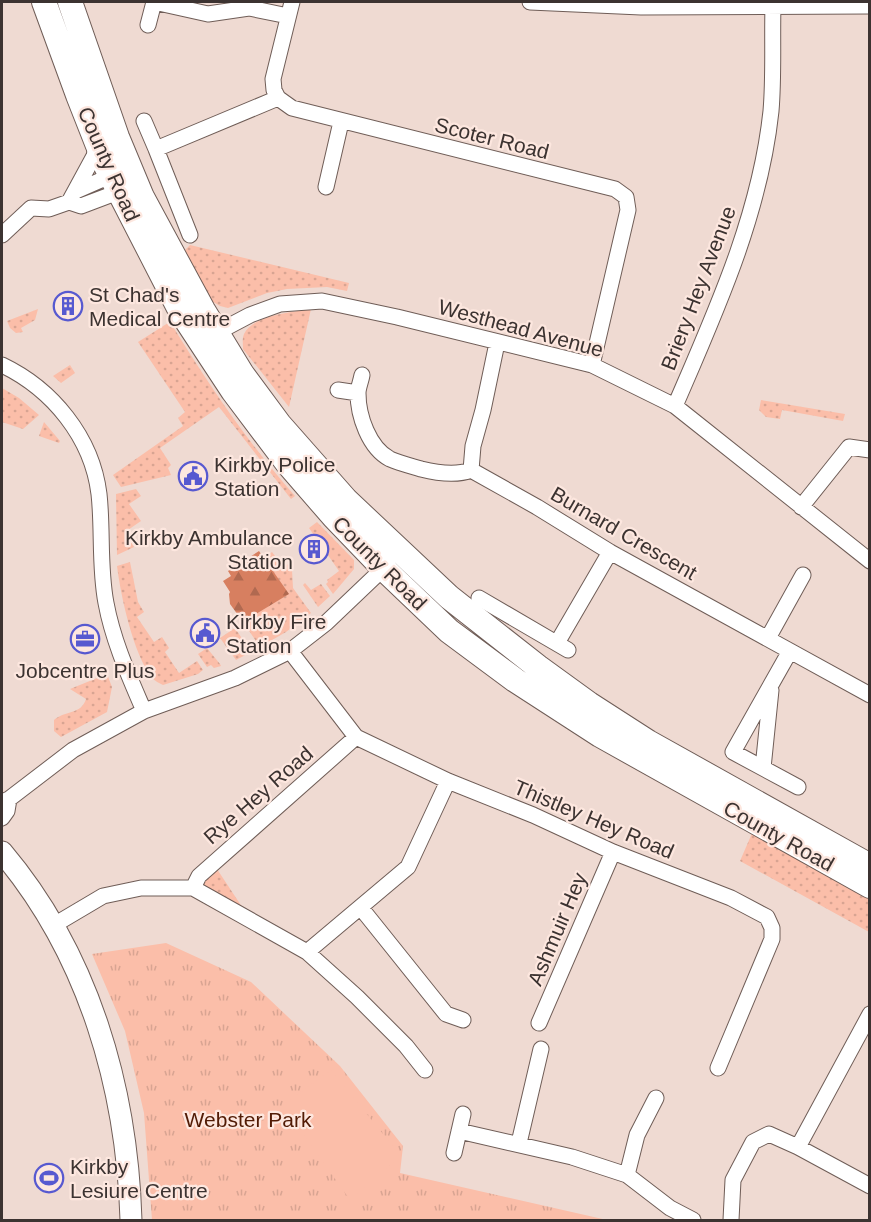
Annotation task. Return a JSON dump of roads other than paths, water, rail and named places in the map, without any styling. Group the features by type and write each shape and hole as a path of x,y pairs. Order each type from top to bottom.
{"main road":[{"path":"27,2 44,14 68,12"},
{"name":"County Road","path":"44,2 68,12 124,180 181,312 233,391 288,464 334,517 589,704 648,742 870,866"},
{"name":"County Road","path":"68,12 97,144 124,180 242,374 288,436 346,500 449,631 515,680 600,735 870,886"}],"street":[{"path":"148,25 152,2 208,14 249,8 290,9 273,79 274,90 278,98 156,149"},
{"path":"530,2 641,7 870,6"},
{"name":"Briery Hey Avenue","path":"675,406 711,324 742,242 761,174 771,110 773,5"},
{"name":"Scoter Road","path":"278,98 292,108 341,122 615,189 626,197 628,210 592,365"},
{"path":"144,121 190,235"},
{"path":"326,187 341,122"},
{"path":"72,196 94,156 97,144"},
{"path":"2,236 31,208 50,209 72,196 124,180"},
{"name":"Westhead Avenue","path":"216,333 250,315 280,304 322,301 592,365 675,406 870,561"},
{"path":"362,375 358,393 363,420 369,436 380,451 388,458 426,470 459,474 471,470 473,446 497,343"},
{"path":"2,364 36,385 50,397 69,420 86,451 99,492 106,603 124,664 144,711"},
{"path":"338,390 358,393"},
{"path":"801,507 849,447 870,450"},
{"name":"Burnard Crescent","path":"471,470 610,552 870,695"},
{"path":"490,599 562,647 610,552"},
{"path":"2,818 7,811 5,800 73,750 144,711 235,678 290,651 326,624 392,561"},
{"path":"768,638 803,575"},
{"name":"Thistley Hey Road","path":"290,651 356,737 448,781 613,852 731,898 766,917 772,928 772,939 718,1068"},
{"path":"790,651 726,752 798,788"},
{"path":"762,768 772,682"},
{"name":"Rye Hey Road","path":"192,888 199,876 356,737"},
{"path":"307,952 408,867 448,781"},
{"path":"2,852 35,895 54,925 86,992 106,1048 125,1141 131,1221"},
{"name":"Ashmuir Hey","path":"539,1023 613,852"},
{"path":"54,925 103,896 141,888 192,888 307,952 406,1046 425,1070"},
{"path":"361,908 446,1014 463,1020"},
{"path":"798,1147 870,1014"},
{"path":"519,1143 541,1049"},
{"path":"627,1175 637,1135 656,1098"},
{"path":"454,1153 463,1114"},
{"path":"459,1131 572,1156 627,1175 670,1208 693,1221"},
{"path":"731,1221 733,1180 753,1142 769,1134 870,1186"}],"place":[{"name":"St Chad's Medical Centre","path":"68,306"},
{"name":"Kirkby Police Station","path":"193,476"},
{"name":"Kirkby Ambulance Station","path":"314,549"},
{"name":"Kirkby Fire Station","path":"205,633"},
{"name":"Jobcentre Plus","path":"85,639"},
{"name":"Kirkby Lesiure Centre","path":"49,1178"}],"park label":[{"name":"Webster Park","path":"248,1119"}]}
